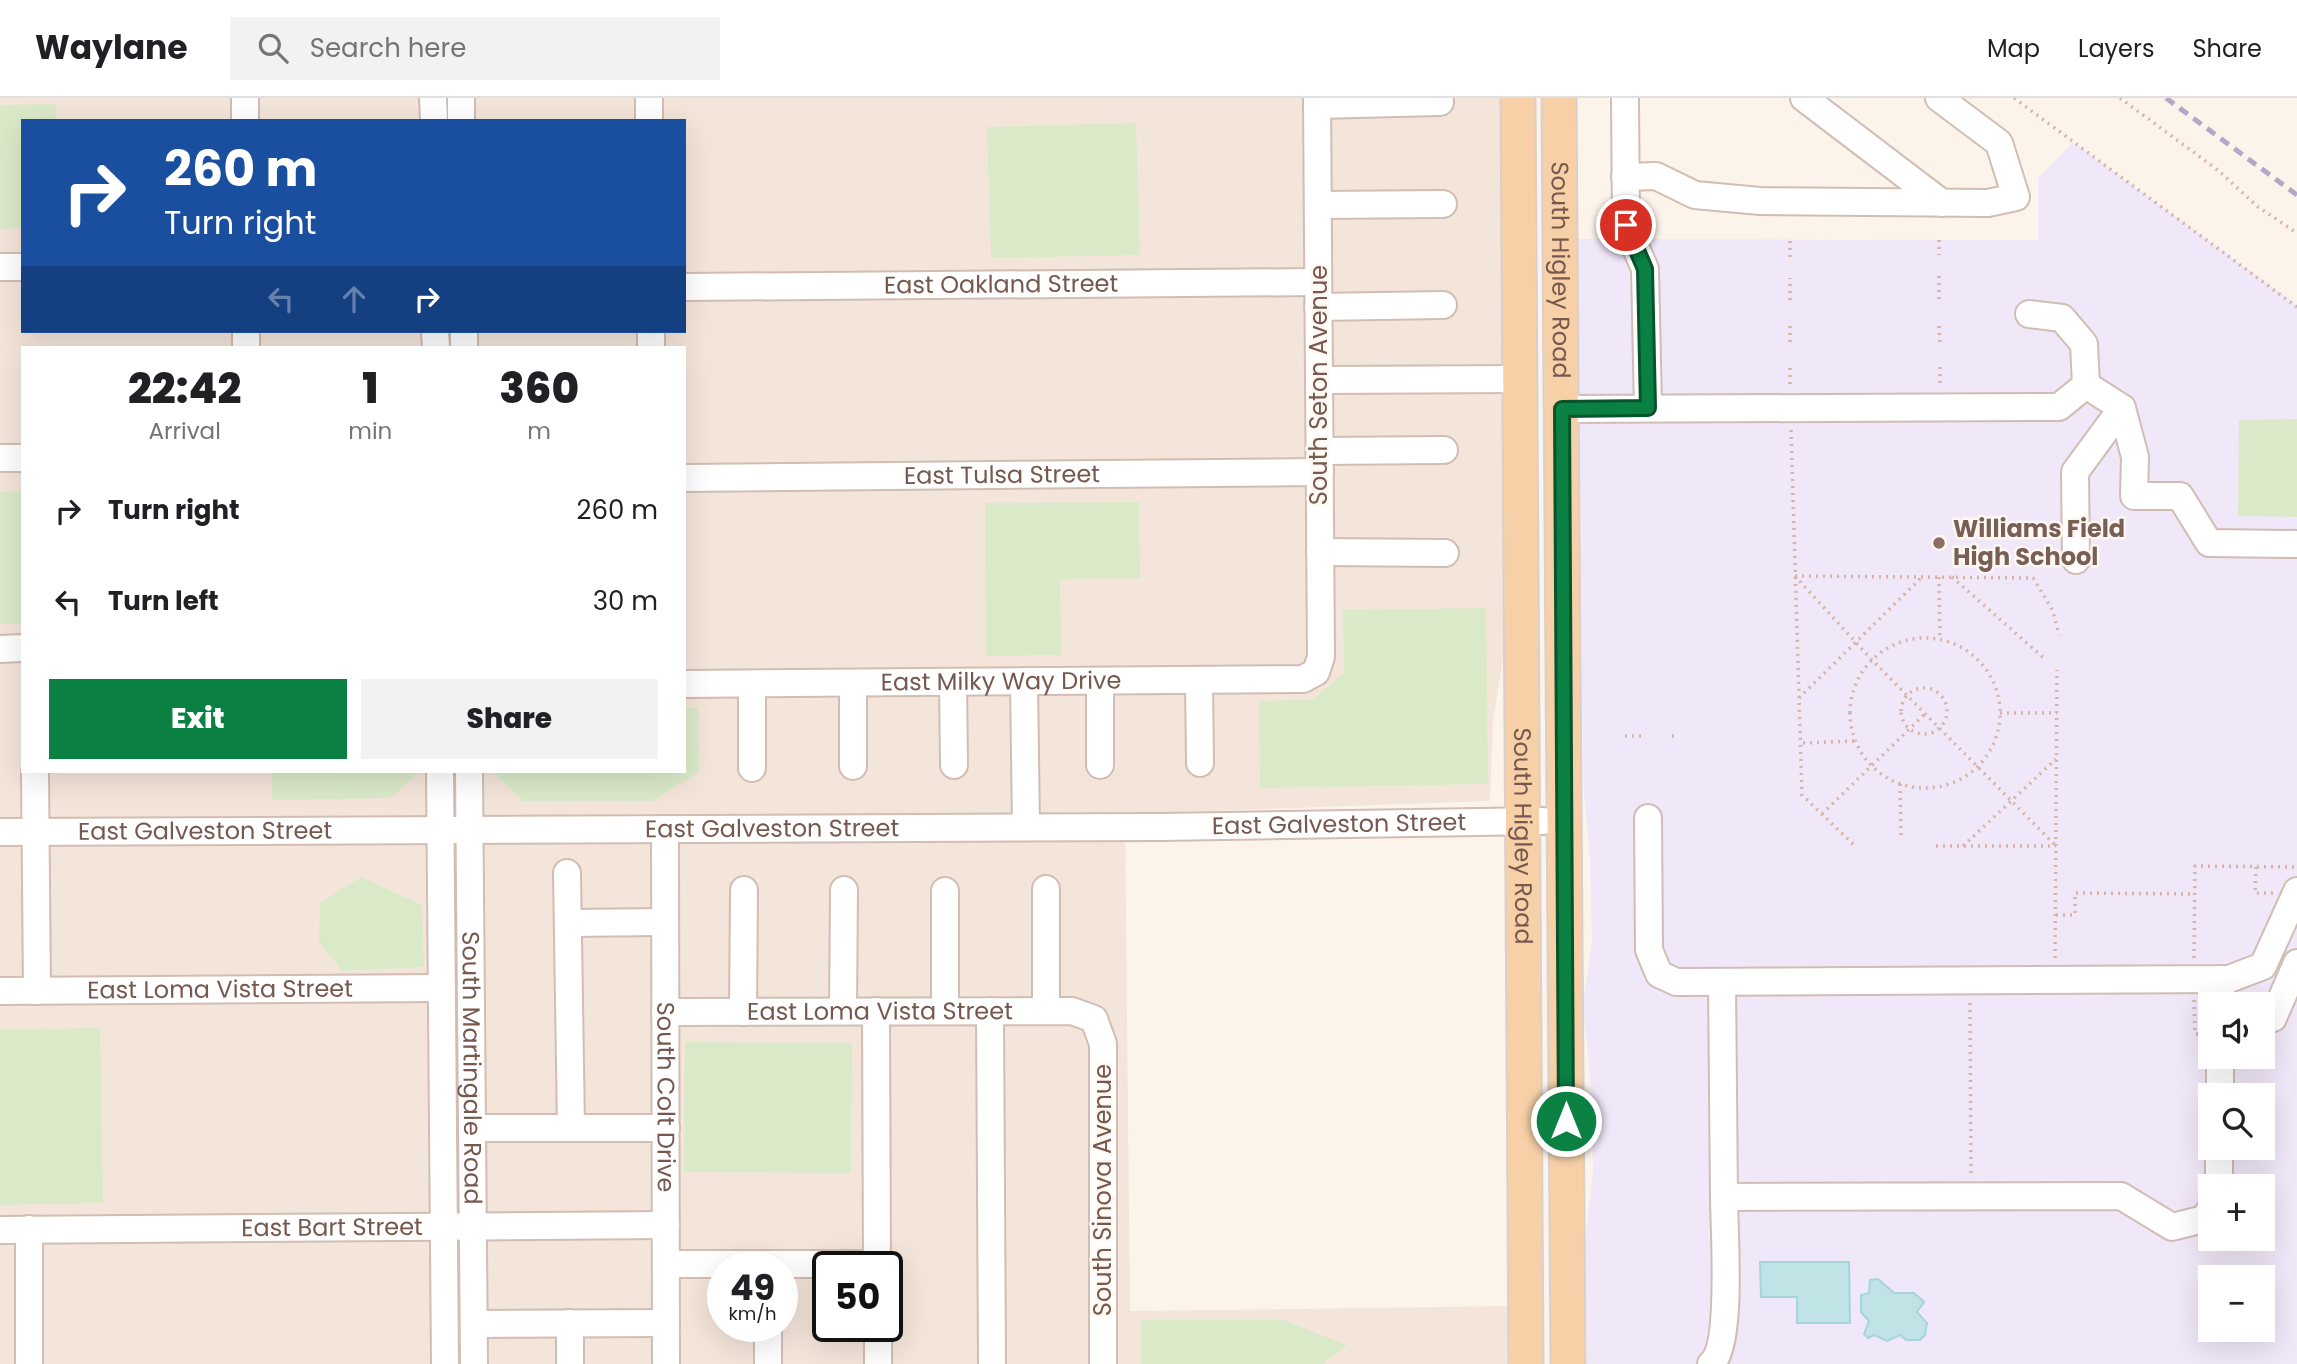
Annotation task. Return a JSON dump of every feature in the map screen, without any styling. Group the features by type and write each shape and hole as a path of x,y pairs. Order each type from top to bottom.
{"main road":[{"name":"South Higley Road","path":"1518,98 1521,379 1532,821 1526,1364"},
{"name":"South Higley Road","path":"1559,98 1567,1364"},
{"path":"1521,379 1534,385 1541,394 1542,459 1562,496"}],"street":[{"path":"245,98 245,119"},
{"path":"433,98 434,119"},
{"path":"461,98 461,119"},
{"path":"649,98 649,119"},
{"path":"1625,98 1626,225 1645,269 1648,408"},
{"path":"1804,98 1942,203"},
{"path":"1625,177 1656,176 1695,195 1760,201 1988,203 2016,197 1999,143 1939,98"},
{"path":"1317,101 1440,102"},
{"name":"South Seton Avenue","path":"1316,672 1321,657 1317,101"},
{"path":"1318,205 1443,204"},
{"path":"0,267 21,267"},
{"name":"East Oakland Street","path":"686,287 1318,294 1443,305"},
{"path":"2029,314 2062,318 2084,344 2087,385"},
{"path":"1319,380 1521,379"},
{"path":"1562,409 2059,407 2087,385"},
{"path":"2087,385 2122,408 2135,457 2134,496 2180,496 2209,543 2297,544"},
{"path":"2076,560 2075,471 2122,408"},
{"name":"East Tulsa Street","path":"686,478 1320,462 1444,450"},
{"path":"0,458 21,458"},
{"path":"1320,552 1444,553"},
{"path":"0,649 21,648"},
{"name":"East Milky Way Drive","path":"686,684 1303,679 1316,672"},
{"path":"1199,680 1200,763"},
{"path":"1024,681 1026,827"},
{"path":"1100,681 1100,765"},
{"path":"953,682 954,765"},
{"path":"853,683 853,766"},
{"path":"752,684 752,768"},
{"path":"35,773 37,991"},
{"name":"South Martingale Road","path":"440,773 445,1364"},
{"name":"South Martingale Road","path":"469,773 474,1364"},
{"path":"1648,818 1649,950 1659,974 1676,982 2221,992 2263,966 2292,884"},
{"name":"East Galveston Street","path":"0,832 440,832 1532,821"},
{"name":"South Colt Drive","path":"665,829 666,1364"},
{"path":"567,873 571,1128"},
{"path":"1046,889 1046,1011"},
{"path":"743,1012 744,890"},
{"path":"843,1011 844,890"},
{"path":"945,891 945,1011"},
{"path":"568,923 665,922"},
{"path":"2275,1013 2297,962"},
{"path":"1711,1364 1718,1358 1725,1331 1722,982"},
{"name":"East Loma Vista Street","path":"0,991 442,988"},
{"path":"876,1011 877,1251"},
{"path":"990,1011 992,1364"},
{"name":"East Loma Vista Street","path":"665,1012 1072,1011 1094,1019"},
{"name":"South Sinova Avenue","path":"1094,1019 1103,1044 1104,1364"},
{"path":"472,1128 666,1128"},
{"path":"1724,1197 2121,1196 2172,1227 2198,1220"},
{"name":"East Bart Street","path":"0,1230 666,1225"},
{"path":"29,1230 29,1364"},
{"path":"666,1264 707,1264"},
{"path":"570,1323 570,1364"},
{"path":"474,1324 666,1323"},
{"path":"768,1342 768,1364"},
{"path":"878,1342 878,1364"}],"path":[{"path":"2014,98 2297,307"},
{"path":"2120,98 2219,171 2258,207 2297,233"},
{"path":"1939,240 1939,255"},
{"path":"1790,241 1790,257"},
{"path":"1939,276 1939,299"},
{"path":"1790,278 1790,300"},
{"path":"1790,326 1790,347"},
{"path":"1939,326 1940,347"},
{"path":"1790,368 1790,385"},
{"path":"1940,368 1940,386"},
{"path":"1790,423 1802,795 1855,845"},
{"path":"1795,576 2033,578 2053,611 2059,635"},
{"path":"1795,576 1871,659 1927,712 2056,845"},
{"path":"1799,698 1922,577"},
{"path":"1939,577 1940,640"},
{"path":"1952,577 2046,660"},
{"path":"1911,639 1940,640 1957,645 1977,659 1991,677 1999,699 1993,746 1979,765 1962,778 1942,786 1921,788 1900,784 1872,765 1855,741 1850,721 1851,699 1858,679 1871,659 1888,647 1911,639"},
{"path":"2055,960 2057,670"},
{"path":"1920,688 1938,693 1948,709 1941,727 1923,734 1910,729 1902,715 1903,704 1909,694 1920,688"},
{"path":"1822,814 1927,712"},
{"path":"1999,712 2057,713"},
{"path":"1625,736 1642,736"},
{"path":"1803,743 1855,741"},
{"path":"1963,846 2057,759"},
{"path":"1900,784 1901,837"},
{"path":"1936,846 2056,845"},
{"path":"2194,964 2195,866 2256,866 2292,884"},
{"path":"2256,866 2255,892 2292,884"},
{"path":"2056,915 2075,915 2075,893 2195,894"},
{"path":"1970,995 1971,1186"},
{"path":"2194,998 2195,1034 2198,1036"}],"shaded area":[{"path":"0,98 1502,98 1505,647 1493,721 1490,801 1125,814 1130,1311 1510,1306 1509,1364 0,1364"},
{"name":"Williams Field High School","path":"2073,142 2297,305 2297,1364 1587,1364 1585,1243 1593,1172 1591,1086 1583,1004 1592,942 1590,859 1583,781 1578,239 2038,240 2038,178"}],"green space":[{"path":"56,104 56,119 21,119 21,228 0,229 0,105"},
{"path":"1136,123 1140,255 991,258 987,127"},
{"path":"2297,419 2297,517 2238,516 2239,420"},
{"path":"21,491 21,624 0,624 0,492"},
{"path":"1139,502 1140,578 1060,579 1061,655 986,656 985,503"},
{"path":"1486,608 1488,784 1260,788 1259,701 1312,700 1344,673 1343,610"},
{"path":"686,708 698,708 699,772 653,801 523,801 494,773 686,773"},
{"path":"272,773 419,773 390,798 272,800"},
{"path":"361,877 422,905 424,967 342,971 319,941 320,903"},
{"path":"100,1028 103,1203 0,1205 0,1030"},
{"path":"685,1042 852,1043 851,1173 684,1172"},
{"path":"1142,1320 1283,1320 1347,1345 1322,1364 1142,1364"}],"water":[{"path":"1760,1262 1849,1262 1850,1323 1797,1323 1797,1297 1761,1297"},
{"path":"1878,1279 1894,1293 1914,1293 1924,1302 1917,1312 1927,1323 1925,1335 1920,1340 1906,1340 1900,1335 1887,1341 1874,1335 1868,1338 1864,1334 1869,1321 1861,1312 1861,1295 1869,1293 1870,1280"}],"railway":[{"path":"2166,98 2297,195"}],"place":[{"name":"Williams Field High School","path":"1939,543"}],"route":[{"path":"1566,1121 1562,409 1648,408 1645,269 1626,225"}]}
